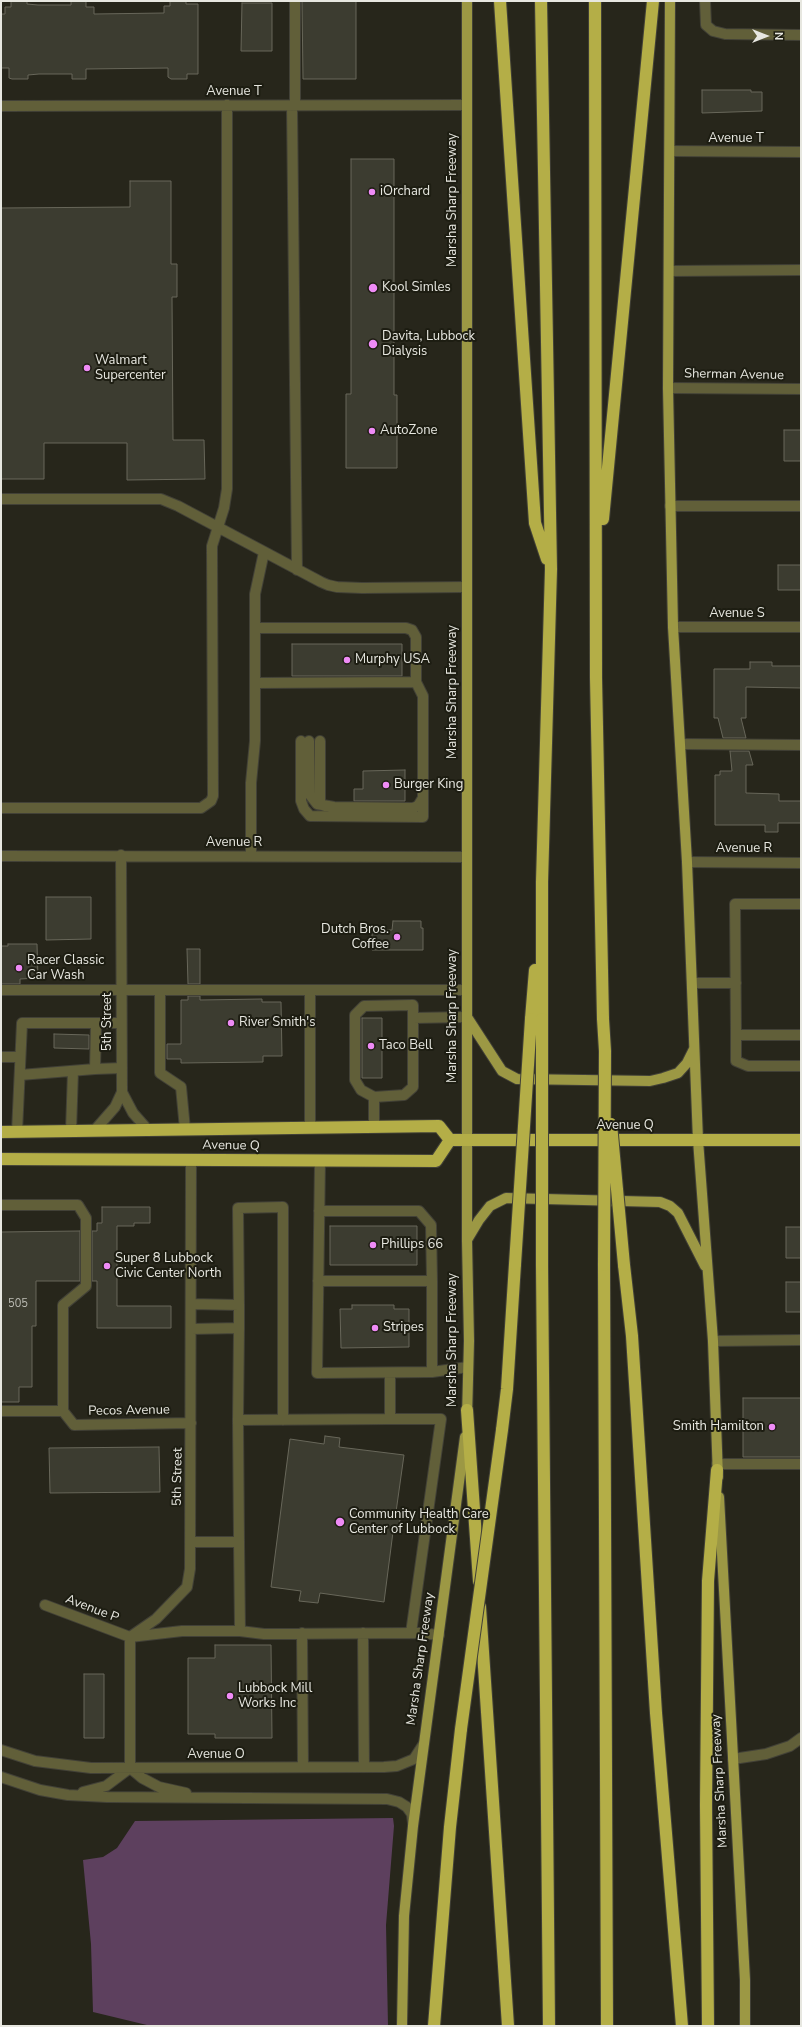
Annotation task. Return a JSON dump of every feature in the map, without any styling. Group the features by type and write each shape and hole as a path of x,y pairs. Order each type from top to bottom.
{"highway":[{"path":"500,1 535,523 551,569"},
{"path":"434,2026 450,1828 461,1729 502,1430 537,1018 551,569 541,1"},
{"path":"595,1 596,590 603,1018 624,1265 632,1336 656,1713 682,2026"},
{"path":"596,590 653,1"},
{"path":"537,1018 542,1265 549,2026"},
{"path":"605,1050 604,1265 607,2026"},
{"name":"Avenue Q","path":"1,1132 439,1126 450,1140"},
{"name":"Avenue Q","path":"450,1140 801,1140"},
{"name":"Avenue Q","path":"1,1159 436,1161 450,1140"},
{"path":"467,1410 508,2026"},
{"path":"708,2026 706,1805 708,1581 717,1467"}],"main road":[{"name":"Marsha Sharp Freeway","path":"402,2026 404,1916 413,1826 461,1473 467,1410 467,1"},
{"name":"Marsha Sharp Freeway","path":"670,1 668,388 672,627 687,862 698,1140 713,1340 717,1467 745,1980 745,2026"},
{"path":"467,1017 502,1071 517,1079 650,1081 678,1073 687,1063 695,1047"},
{"path":"467,1241 479,1220 490,1206 506,1198 660,1202 670,1206 678,1213 707,1269"}],"street":[{"path":"295,1 293,105 297,570"},
{"path":"705,1 706,25 713,31 725,34 801,35"},
{"path":"1,808 201,808 211,801 213,796 212,546 217,526 224,508 228,489 228,105"},
{"name":"Avenue T","path":"1,106 467,105"},
{"name":"Avenue T","path":"670,151 801,152"},
{"path":"669,271 801,270"},
{"name":"Sherman Avenue","path":"668,388 801,389"},
{"path":"1,499 161,499 217,526 321,582 337,587 467,587"},
{"path":"670,506 801,506"},
{"path":"251,856 251,783 255,741 255,594 264,552"},
{"name":"Avenue S","path":"672,627 801,627"},
{"path":"255,628 406,628 412,630 416,637 416,682 423,696 423,798 423,817 310,816 304,809 301,801 305,741 310,795 317,804 326,806 413,808 418,806 423,798"},
{"path":"255,683 416,682"},
{"path":"320,741 320,801 322,805 326,806"},
{"path":"680,744 801,745"},
{"name":"Avenue R","path":"1,856 121,855 467,857"},
{"name":"5th Street","path":"94,1130 115,1107 122,1092 121,855"},
{"name":"Avenue R","path":"687,862 801,862"},
{"path":"801,904 735,904 736,1061 748,1066 801,1066"},
{"path":"692,983 736,983"},
{"path":"1,990 467,990"},
{"path":"160,990 160,1073 181,1087 185,1129"},
{"path":"310,990 310,1127"},
{"path":"364,1006 413,1006 413,1018 413,1087 404,1095 374,1096 361,1090 355,1080 355,1015 364,1006"},
{"path":"413,1018 467,1017"},
{"path":"17,1132 22,1023 121,1023"},
{"path":"95,1069 96,1023"},
{"path":"736,1035 801,1035"},
{"path":"1,1057 20,1057"},
{"path":"20,1075 122,1068"},
{"path":"71,1131 73,1071"},
{"name":"5th Street","path":"122,1092 133,1113 148,1130"},
{"path":"374,1096 374,1126"},
{"name":"5th Street","path":"130,1637 156,1619 186,1587 190,1569 191,1159"},
{"path":"320,1161 317,1373 432,1372 468,1367"},
{"path":"1,1205 78,1205 86,1218 86,1286 63,1305 63,1411 1,1411"},
{"path":"240,1631 238,1208 283,1207 283,1420"},
{"path":"319,1211 419,1211 431,1225 432,1372"},
{"path":"318,1281 432,1281"},
{"path":"191,1304 239,1305"},
{"path":"191,1329 239,1328"},
{"path":"713,1340 801,1340"},
{"path":"390,1373 390,1419"},
{"name":"Pecos Avenue","path":"63,1411 74,1425 191,1423"},
{"path":"238,1420 441,1419 411,1633"},
{"path":"717,1467 801,1464"},
{"path":"190,1542 239,1542"},
{"name":"Avenue P","path":"45,1605 130,1637"},
{"path":"130,1768 130,1637 182,1631 240,1631 264,1634 411,1633 439,1635"},
{"path":"363,1633 364,1767"},
{"path":"302,1634 303,1767"},
{"path":"733,1759 766,1754 790,1746 801,1738"},
{"name":"Avenue O","path":"1,1750 35,1761 59,1765 130,1768 364,1767 397,1766 406,1763 419,1754 424,1746"},
{"path":"71,1795 106,1786 130,1768"},
{"path":"130,1768 142,1778 159,1787 216,1798"},
{"path":"1,1777 40,1790 71,1795 387,1799 399,1802 407,1807 412,1814 413,1826"}],"shaded area":[{"path":"393,1818 394,1826 386,1925 388,2026 151,2026 93,2012 91,1944 83,1860 103,1857 117,1848 135,1821"}],"building":[{"path":"11,1 27,1 27,4 38,5 71,5 71,1 86,1 86,7 94,7 94,14 164,13 164,6 170,6 170,1 186,1 186,4 198,4 198,74 187,74 187,79 171,79 168,77 168,68 86,69 86,79 72,79 72,74 28,75 28,79 9,78 9,68 1,68 1,14 5,14 5,7 11,7"},
{"path":"302,1 356,1 356,79 303,79"},
{"path":"242,3 272,3 272,51 241,51"},
{"path":"702,90 751,90 751,92 762,92 762,111 702,113"},
{"path":"351,159 394,159 394,395 397,395 397,468 346,468 346,394 351,394"},
{"name":"Walmart Supercenter","path":"130,181 171,181 171,264 177,264 177,297 172,297 173,440 204,440 205,479 127,480 127,443 44,443 44,479 1,479 1,208 130,207"},
{"path":"784,430 801,430 801,461 784,461"},
{"path":"778,565 801,565 801,590 778,590"},
{"name":"Murphy USA","path":"292,644 402,644 402,676 292,676"},
{"path":"750,662 772,662 772,666 801,666 801,688 746,687 746,718 741,718 746,738 723,738 718,718 714,718 714,669 750,669"},
{"path":"730,751 749,751 753,765 746,765 746,793 779,794 779,801 801,801 801,823 778,823 778,832 765,832 765,825 715,825 715,775 720,775 720,771 732,771"},
{"name":"Burger King","path":"405,770 405,801 354,801 354,789 363,789 363,771"},
{"path":"46,897 91,897 91,939 46,940"},
{"name":"Dutch Bros. Coffee","path":"393,921 421,921 421,928 423,928 423,950 372,950 372,930 392,930"},
{"name":"Racer Classic Car Wash","path":"8,944 37,944 38,978 20,979 20,984 1,984 1,946 8,946"},
{"path":"187,949 200,949 200,984 188,984"},
{"name":"River Smith's","path":"188,996 200,996 200,1000 262,999 262,1002 281,1002 282,1056 263,1056 263,1062 181,1063 181,1059 167,1059 167,1044 181,1044 181,1000 188,1000"},
{"name":"Taco Bell","path":"362,1018 382,1018 382,1078 362,1078"},
{"path":"54,1034 89,1035 89,1049 54,1048"},
{"name":"Super 8 Lubbock Civic Center North","path":"102,1207 150,1207 150,1223 134,1223 134,1226 117,1226 117,1306 171,1306 171,1328 97,1328 97,1281 92,1281 92,1231 97,1231 97,1223 102,1223"},
{"name":"Phillips 66","path":"330,1226 417,1226 417,1265 330,1265"},
{"path":"786,1227 801,1227 801,1258 786,1258"},
{"path":"80,1231 80,1281 36,1281 36,1326 32,1326 32,1387 19,1387 19,1402 1,1402 1,1232"},
{"path":"786,1282 801,1282 801,1312 786,1312"},
{"name":"Stripes","path":"352,1305 394,1305 394,1309 409,1309 409,1347 341,1348 340,1309 352,1309"},
{"name":"Smith Hamilton","path":"743,1398 801,1398 801,1457 743,1457"},
{"name":"Community Health Care Center of Lubbock","path":"325,1436 340,1438 339,1447 404,1455 396,1512 401,1513 398,1533 393,1532 384,1602 320,1593 318,1603 299,1601 301,1591 271,1587 290,1439 324,1444"},
{"path":"159,1447 160,1492 50,1493 49,1448"},
{"name":"Lubbock Mill Works Inc","path":"215,1645 271,1645 272,1738 215,1738 215,1734 188,1734 188,1658 215,1658"},
{"path":"84,1674 104,1674 104,1738 84,1738"}],"place":[{"name":"iOrchard","path":"372,192"},
{"name":"Kool Simles","path":"373,288"},
{"name":"Davita, Lubbock Dialysis","path":"373,344"},
{"name":"Walmart Supercenter","path":"87,368"},
{"name":"AutoZone","path":"372,431"},
{"name":"Murphy USA","path":"347,660"},
{"name":"Burger King","path":"386,785"},
{"name":"Dutch Bros. Coffee","path":"397,937"},
{"name":"Racer Classic Car Wash","path":"19,968"},
{"name":"River Smith's","path":"231,1023"},
{"name":"Taco Bell","path":"371,1046"},
{"name":"Phillips 66","path":"373,1245"},
{"name":"Super 8 Lubbock Civic Center North","path":"107,1266"},
{"name":"Stripes","path":"375,1328"},
{"name":"Smith Hamilton","path":"772,1427"},
{"name":"Community Health Care Center of Lubbock","path":"340,1522"},
{"name":"Lubbock Mill Works Inc","path":"230,1696"}]}
